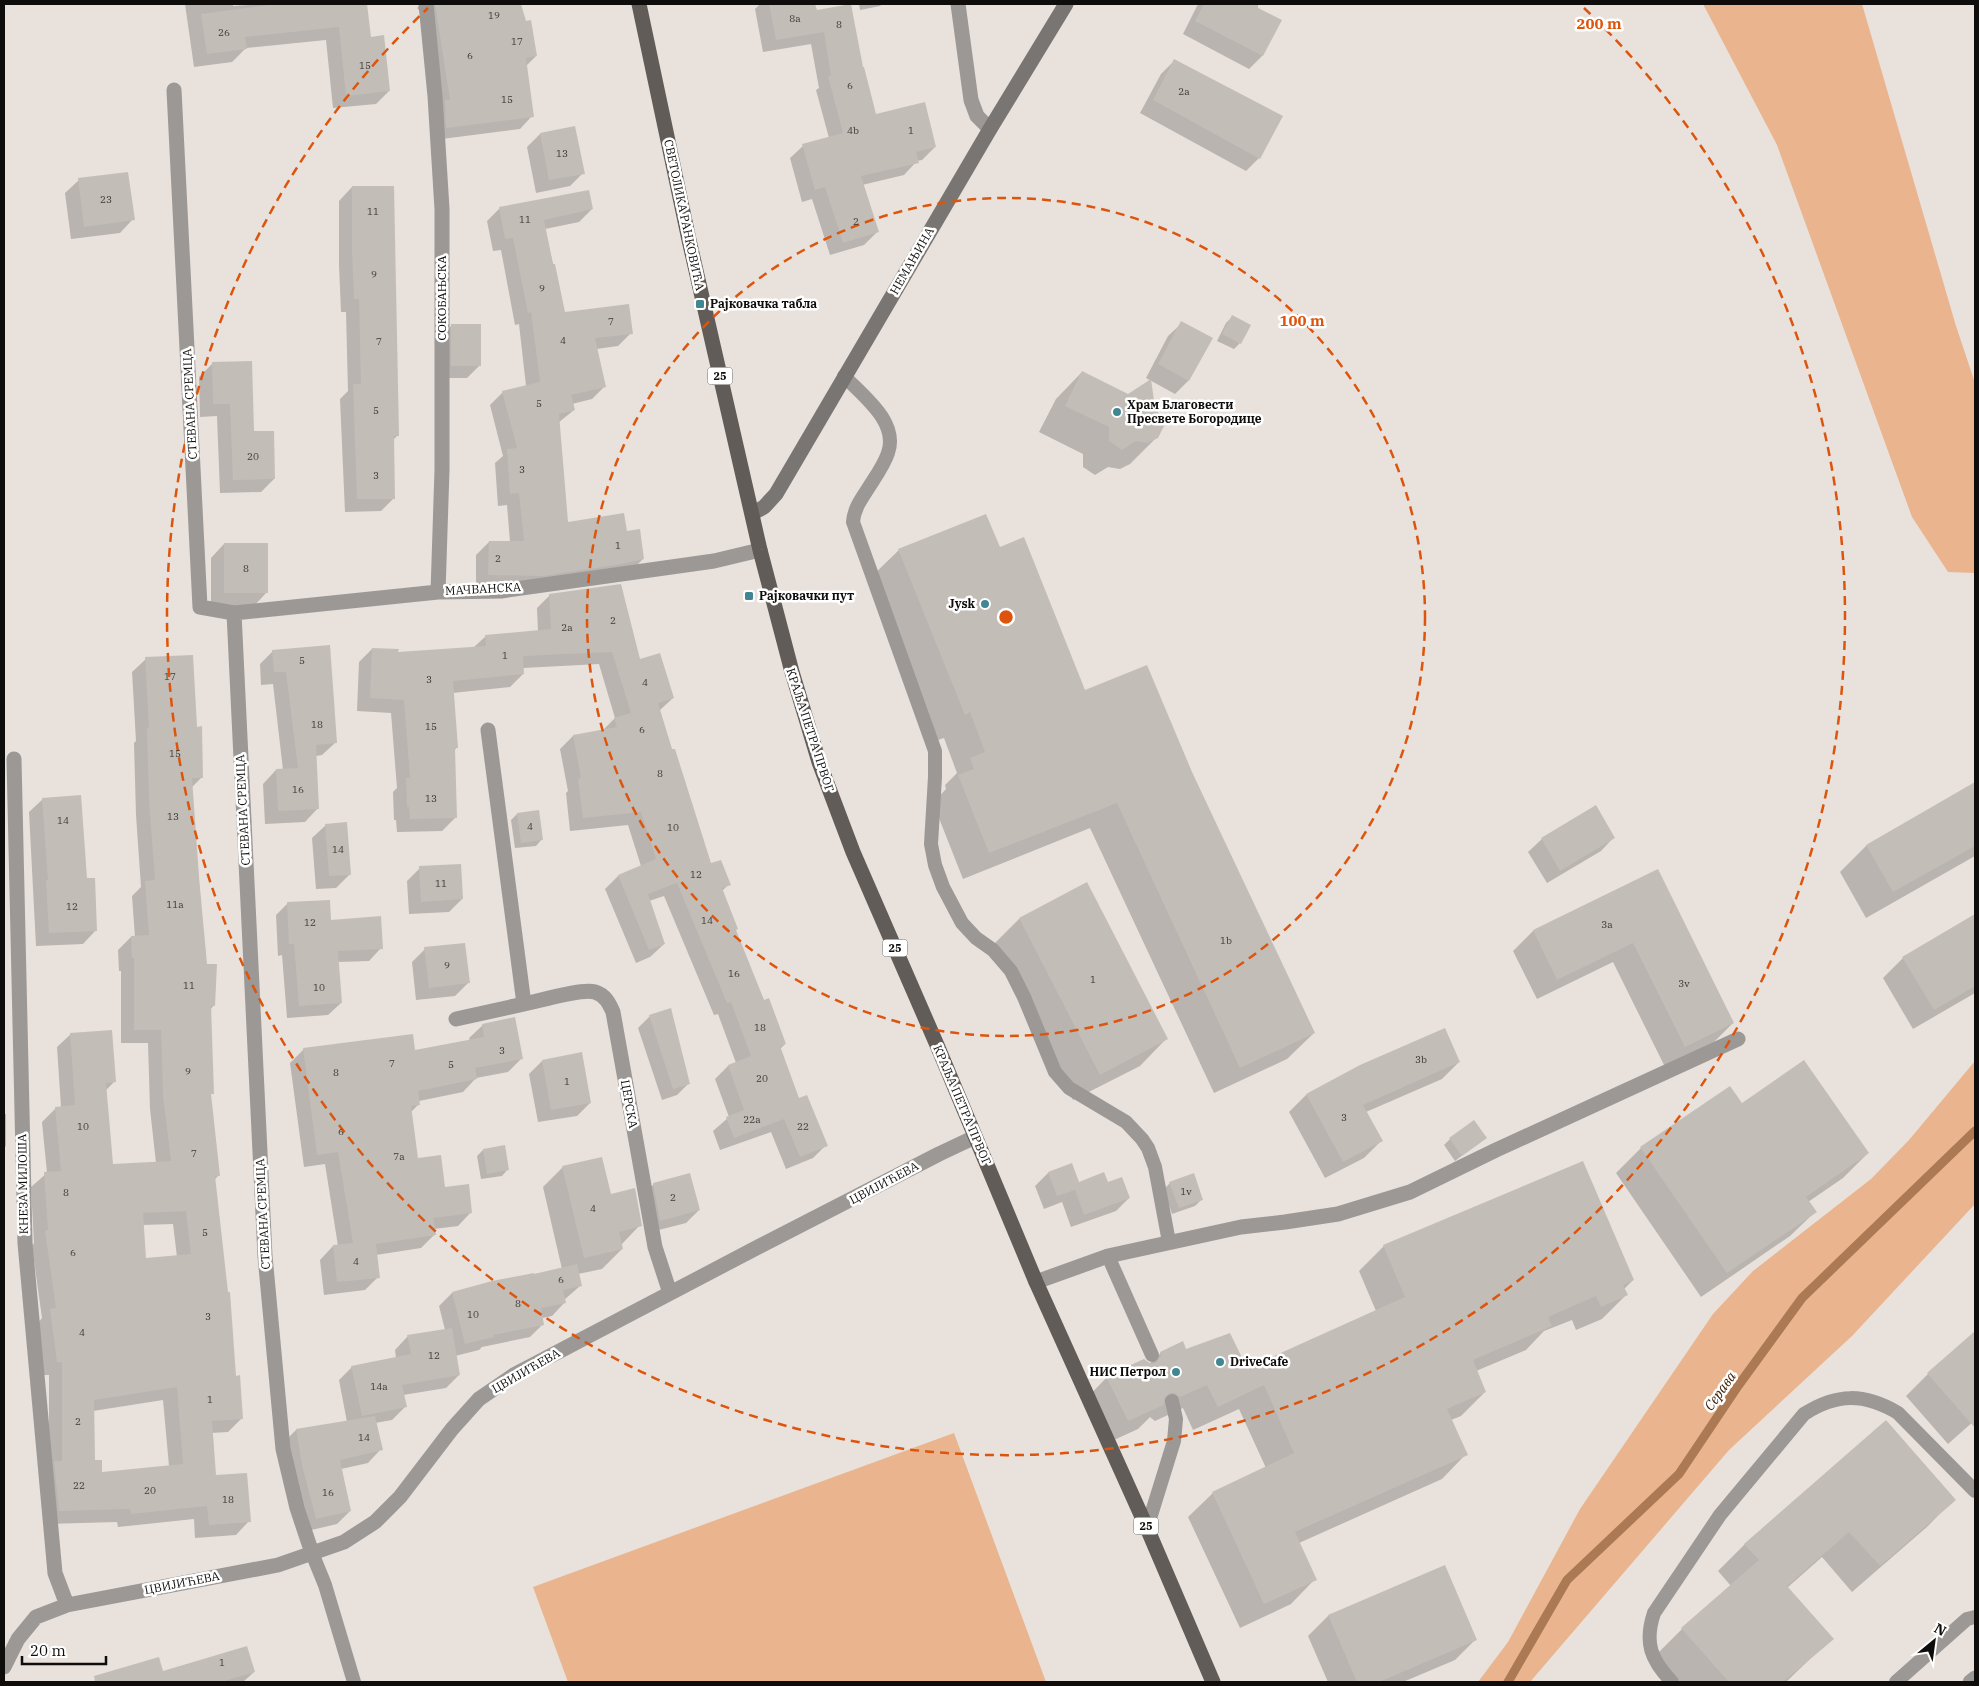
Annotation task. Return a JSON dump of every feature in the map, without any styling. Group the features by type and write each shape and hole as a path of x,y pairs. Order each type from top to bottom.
{"main road":[{"name":"СВЕТОЛИКА РАНКОВИЋА","path":"639,4 689,240 752,513"},
{"name":"КРАЉА ПЕТРА ПРВОГ","path":"752,513 799,699 827,785 853,852 938,1045 1036,1282 1147,1528 1213,1682"}],"street":[{"name":"СОКОБАЊСКА","path":"426,4 435,96 442,209 442,470 438,592"},
{"path":"958,4 970,100 977,116 990,129"},
{"name":"НЕМАЊИНА","path":"752,513 764,507 776,494 990,129 1066,4"},
{"name":"СТЕВАНА СРЕМЦА","path":"174,90 200,607 234,613 265,1256 283,1449 296,1508 312,1553"},
{"name":"МАЧВАНСКА","path":"234,613 438,592 501,591 714,561 760,550"},
{"path":"488,730 524,1004"},
{"name":"КНЕЗА МИЛОША","path":"14,759 25,1243 55,1572 67,1605"},
{"name":"ЦЕРСКА","path":"456,1019 588,990 603,996 609,1003 655,1247 670,1293"},
{"path":"1036,1282 1108,1256 1241,1227 1338,1214 1410,1192 1505,1146 1738,1040"},
{"name":"ЦВИЈИЋЕВА","path":"4,1668 18,1639 36,1617 67,1605 278,1565 344,1542 375,1522 400,1497 452,1429 479,1399 514,1375 939,1154 976,1137"},
{"path":"1970,1682 1975,1678"}],"lane":[{"path":"844,376 881,416 889,432 889,451 857,505 854,526 934,751 935,785 931,844 940,881 962,923 976,938 993,950 1011,971 1024,997 1055,1072 1069,1088 1126,1122 1145,1143 1155,1167 1169,1242"},
{"path":"1108,1256 1152,1355"},
{"path":"1664,1679 1651,1652 1649,1640 1649,1626 1654,1613 1720,1515 1804,1414 1816,1406 1845,1398 1866,1400 1886,1406 1898,1413 1975,1491"},
{"path":"1147,1528 1174,1441 1176,1419 1172,1401"},
{"path":"312,1553 325,1584 354,1682"},
{"path":"1896,1682 1967,1619 1975,1617"}],"shaded area":[{"path":"1703,4 1862,4 1956,326 1975,383 1975,573 1948,572 1912,517 1777,145"},
{"path":"1975,1061 1975,1204 1852,1336 1729,1450 1530,1682 1478,1682 1508,1642 1580,1509 1713,1314 1753,1271 1871,1179 1909,1140"},
{"path":"954,1433 1046,1682 568,1682 533,1587"}],"building":[{"path":"276,4 367,4 371,37 384,35 390,91 346,96 339,27 245,37 247,49 207,54 201,14"},
{"path":"435,4 521,4 526,21 531,20 537,56 526,58 534,117 446,128 445,100 450,100"},
{"path":"769,4 815,4 817,10 851,4 863,67 876,114 925,102 936,147 916,152 919,163 861,176 879,232 843,243 825,187 815,190 802,144 843,133 828,76 831,76 824,32 776,40"},
{"path":"1204,4 1258,4 1258,8 1282,20 1263,56 1195,21"},
{"path":"1174,59 1283,116 1260,159 1153,100"},
{"path":"575,126 585,174 549,180 540,133"},
{"path":"128,172 135,220 84,227 78,178"},
{"path":"352,186 394,186 399,436 394,436 395,499 357,499 353,384 361,384 359,299 354,299"},
{"path":"589,190 593,209 544,220 565,312 629,304 633,334 595,338 606,387 571,395 575,410 559,414 568,522 624,513 627,531 640,529 644,559 543,576 488,575 489,541 524,541 519,493 510,494 507,449 517,448 502,391 540,382 531,312 528,313 513,238 505,239 499,207"},
{"path":"1232,315 1251,325 1241,344 1222,334"},
{"path":"1181,321 1213,338 1189,381 1158,364"},
{"path":"451,324 481,324 481,366 451,366"},
{"path":"252,361 254,431 274,431 275,479 233,480 230,404 213,404 212,362"},
{"name":"Храм Благовести Пресвете Богородице","path":"1082,371 1128,394 1151,379 1155,408 1161,416 1164,426 1158,438 1147,443 1136,441 1122,450 1109,441 1109,427 1065,406"},
{"path":"986,514 1000,547 1024,537 1085,690 1147,665 1192,772 1315,1033 1240,1068 1117,803 989,853 958,775 974,769 970,758 985,752 970,712 965,715 898,549"},
{"path":"224,543 268,543 268,593 224,593"},
{"path":"621,584 640,659 660,653 674,698 658,703 672,749 675,749 711,863 721,860 731,885 722,888 738,929 736,930 764,1000 769,998 786,1044 780,1046 799,1098 807,1095 828,1146 800,1157 784,1119 734,1138 726,1117 744,1110 728,1065 751,1056 731,1002 727,1003 677,883 648,894 665,944 649,950 618,875 656,859 641,812 583,818 578,779 581,778 573,735 617,727 614,718 631,713 612,652 523,656 524,674 453,681 458,748 455,748 457,818 410,819 409,807 407,807 406,778 410,778 404,700 370,698 372,648 399,649 398,652 486,646 485,635 551,629 549,594"},
{"path":"330,645 337,743 316,745 319,809 278,811 276,769 298,768 286,672 274,672 272,650"},
{"path":"193,655 197,727 202,726 203,778 192,778 207,964 217,964 215,1006 211,1006 214,1094 211,1094 220,1176 215,1176 228,1292 230,1292 236,1376 240,1375 243,1419 212,1421 216,1475 247,1473 251,1522 209,1525 207,1506 131,1514 130,1509 59,1511 54,1461 62,1461 62,1362 57,1362 50,1309 56,1308 45,1231 48,1230 44,1172 61,1171 55,1107 75,1105 70,1033 112,1030 116,1082 106,1083 113,1164 171,1161 163,1095 161,1030 134,1030 134,958 132,958 131,936 149,935 145,881 155,880 149,801 147,728 149,728 145,657","holes":["186,1211 191,1254 146,1258 143,1213","177,1387 183,1464 102,1472 102,1460 95,1460 94,1400"]},
{"path":"1975,782 1975,846 1893,892 1866,845"},
{"path":"81,795 87,878 95,878 97,931 49,933 46,880 48,880 42,798"},
{"path":"1596,805 1615,838 1560,871 1541,838"},
{"path":"539,810 543,840 521,843 517,813"},
{"path":"347,822 351,875 329,876 325,824"},
{"path":"461,864 463,899 421,902 419,866"},
{"path":"1658,869 1734,1023 1685,1047 1633,943 1557,980 1533,930"},
{"path":"1087,882 1168,1039 1100,1075 1019,918"},
{"path":"330,900 331,920 381,916 383,949 338,951 342,1003 299,1006 294,944 289,944 287,902"},
{"path":"1975,914 1975,986 1934,1010 1902,957"},
{"path":"465,943 470,983 429,988 424,947"},
{"path":"671,1008 690,1084 673,1089 649,1015"},
{"path":"515,1017 523,1059 475,1068 477,1079 418,1091 420,1105 411,1106 418,1158 441,1155 445,1187 469,1184 472,1213 433,1218 436,1235 376,1244 380,1278 337,1282 333,1245 353,1243 338,1152 317,1155 303,1048 413,1034 415,1050 484,1037 482,1024"},
{"path":"1445,1028 1460,1062 1363,1105 1383,1141 1343,1162 1306,1094 1360,1065"},
{"path":"582,1052 591,1103 551,1110 542,1060"},
{"path":"1804,1060 1869,1153 1806,1197 1817,1212 1727,1273 1640,1147 1730,1086 1742,1103"},
{"path":"1474,1120 1487,1138 1462,1156 1449,1138"},
{"path":"505,1145 509,1170 487,1174 483,1149"},
{"path":"602,1157 611,1194 635,1188 642,1226 619,1232 623,1249 584,1258 562,1166"},
{"path":"1583,1161 1634,1280 1623,1285 1628,1295 1601,1307 1596,1296 1548,1317 1552,1326 1473,1360 1486,1392 1447,1409 1468,1455 1295,1532 1317,1580 1264,1604 1212,1492 1294,1453 1264,1385 1218,1407 1207,1385 1180,1397 1175,1393 1170,1393 1164,1398 1164,1405 1128,1421 1106,1376 1144,1359 1151,1364 1156,1363 1161,1356 1160,1352 1183,1341 1186,1349 1230,1333 1247,1368 1405,1297 1383,1245"},
{"path":"1072,1163 1079,1182 1104,1172 1108,1182 1122,1177 1130,1198 1084,1215 1075,1190 1057,1196 1048,1172"},
{"path":"690,1173 700,1210 660,1221 653,1183"},
{"path":"1194,1173 1203,1200 1179,1208 1169,1182"},
{"path":"577,1264 582,1286 563,1290 566,1303 541,1308 544,1325 493,1335 494,1337 465,1344 452,1292 492,1281"},
{"path":"452,1328 460,1375 402,1385 407,1407 362,1416 351,1366 411,1354 407,1335"},
{"path":"1975,1331 1975,1428 1927,1373"},
{"path":"375,1416 383,1450 340,1460 351,1511 316,1519 302,1465 296,1429"},
{"path":"1886,1420 1956,1500 1880,1566 1849,1532 1787,1586 1834,1639 1783,1682 1729,1682 1681,1628 1759,1560 1744,1544"},
{"path":"1445,1565 1477,1640 1379,1682 1357,1682 1328,1615"},
{"path":"247,1646 255,1672 221,1682 95,1682 94,1676 159,1657 163,1671"}],"waterway":[{"name":"Серава","path":"1508,1682 1567,1580 1679,1474 1738,1386 1802,1298 1975,1131"}],"place":[{"name":"Рајковачка табла","path":"700,304"},
{"name":"Храм Благовести Пресвете Богородице","path":"1117,412"},
{"name":"Рајковачки пут","path":"749,596"},
{"name":"Jysk","path":"985,604"},
{"name":"DriveCafe","path":"1220,1362"},
{"name":"НИС Петрол","path":"1176,1372"}]}
